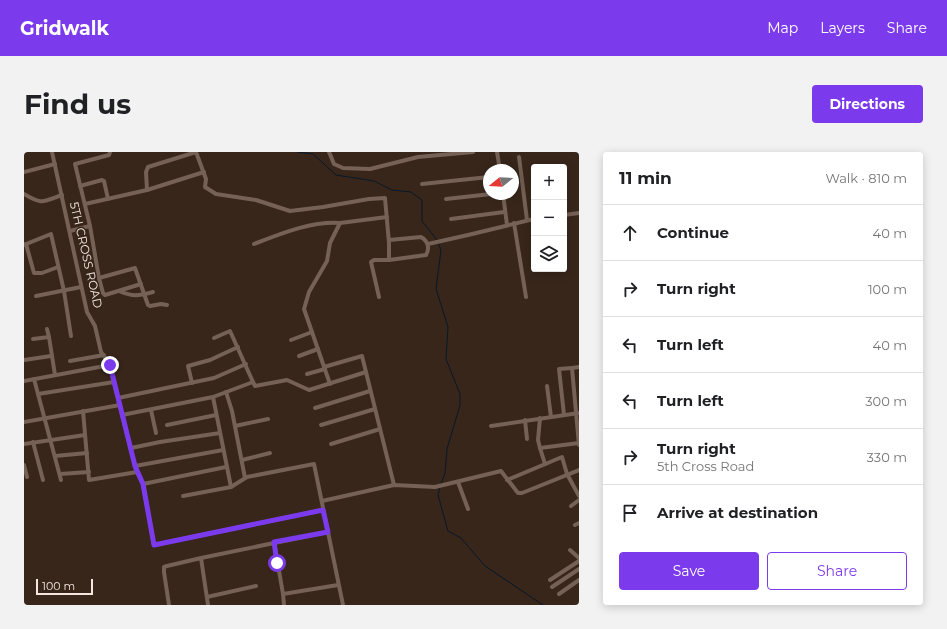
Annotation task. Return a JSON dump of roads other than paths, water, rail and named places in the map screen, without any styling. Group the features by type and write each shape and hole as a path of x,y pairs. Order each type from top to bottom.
{"street":[{"name":"5TH CROSS ROAD","path":"52,152 87,312 95,326 101,352 110,365 135,466 143,484 154,545 323,510"},
{"path":"110,152 109,155 75,164 90,226 102,293 107,294 141,284"},
{"path":"147,190 146,172 148,167 196,152 206,179 205,187 216,194 256,200 290,211 385,198 389,240 389,260"},
{"path":"329,152 334,164 339,167 370,169 418,157 473,152"},
{"path":"498,152 499,164"},
{"path":"519,157 527,220"},
{"path":"24,172 55,164"},
{"path":"85,204 147,190 204,172"},
{"path":"422,184 483,178"},
{"path":"80,186 102,180 104,181 108,199"},
{"path":"24,194 36,201 42,202 62,195"},
{"path":"446,199 483,195"},
{"path":"503,200 507,225"},
{"path":"451,219 504,212"},
{"path":"567,215 579,213"},
{"path":"254,244 323,223 340,223 387,217"},
{"path":"428,244 531,219"},
{"path":"330,384 304,309 309,292 327,261 330,243 340,223"},
{"path":"514,223 526,297"},
{"path":"70,231 90,226"},
{"path":"58,267 42,273 34,273 25,245 51,234 64,291 71,336"},
{"path":"379,297 371,262 374,260 389,260 426,255 428,251 428,244 424,239 418,236 389,240"},
{"path":"24,260 29,259"},
{"path":"99,278 135,268 146,300 150,306 167,305"},
{"path":"36,296 81,287"},
{"path":"119,291 130,295 153,292"},
{"path":"47,329 54,375"},
{"path":"214,338 230,331 255,386 286,380 309,390 366,372"},
{"path":"291,340 312,332"},
{"path":"33,339 49,336"},
{"path":"192,382 188,366 210,360 238,347"},
{"path":"299,356 318,349"},
{"path":"70,360 104,355"},
{"path":"24,360 52,356"},
{"path":"307,374 362,356 394,485"},
{"path":"118,398 214,378 246,364"},
{"path":"24,381 110,365"},
{"path":"564,415 559,369 579,367"},
{"path":"540,448 579,444 577,389 572,368"},
{"path":"34,379 61,480"},
{"path":"38,394 114,382"},
{"path":"122,415 212,397 253,382"},
{"path":"547,386 551,417"},
{"path":"315,408 370,391"},
{"path":"226,392 235,426 245,478"},
{"path":"212,397 231,487"},
{"path":"24,422 120,405"},
{"path":"321,425 375,409"},
{"path":"151,410 156,433"},
{"path":"83,411 89,480 137,472"},
{"path":"491,426 577,413"},
{"path":"167,425 216,415"},
{"path":"540,418 538,440 545,464"},
{"path":"235,426 268,419"},
{"path":"525,420 527,439"},
{"path":"331,444 380,430"},
{"path":"131,448 220,433"},
{"path":"24,444 85,435"},
{"path":"33,442 44,480"},
{"path":"135,466 223,450"},
{"path":"242,460 270,453"},
{"path":"55,456 87,454"},
{"path":"507,480 562,457 567,474 579,496"},
{"path":"183,496 231,487 245,478 276,470 314,464 343,605"},
{"path":"24,465 28,477"},
{"path":"143,484 226,467"},
{"path":"322,501 394,485 441,486 501,471 518,493 522,493 579,470"},
{"path":"60,474 89,472"},
{"path":"458,482 468,509"},
{"path":"570,506 579,500"},
{"path":"169,605 164,567 274,542 328,532"},
{"path":"274,542 284,605"},
{"path":"550,580 579,560 570,550"},
{"path":"201,558 208,605"},
{"path":"552,587 579,569"},
{"path":"559,594 579,580"},
{"path":"283,594 338,585"},
{"path":"207,597 256,586"}],"waterway":[{"path":"297,152 313,154 336,175 374,181 392,190 411,192 422,200 422,221 437,240"},
{"path":"438,243 441,250 436,289 448,327 446,359 460,394 460,405 447,449 445,473 441,484"},
{"path":"440,487 438,495 448,531 461,538 485,566 543,605"}]}
